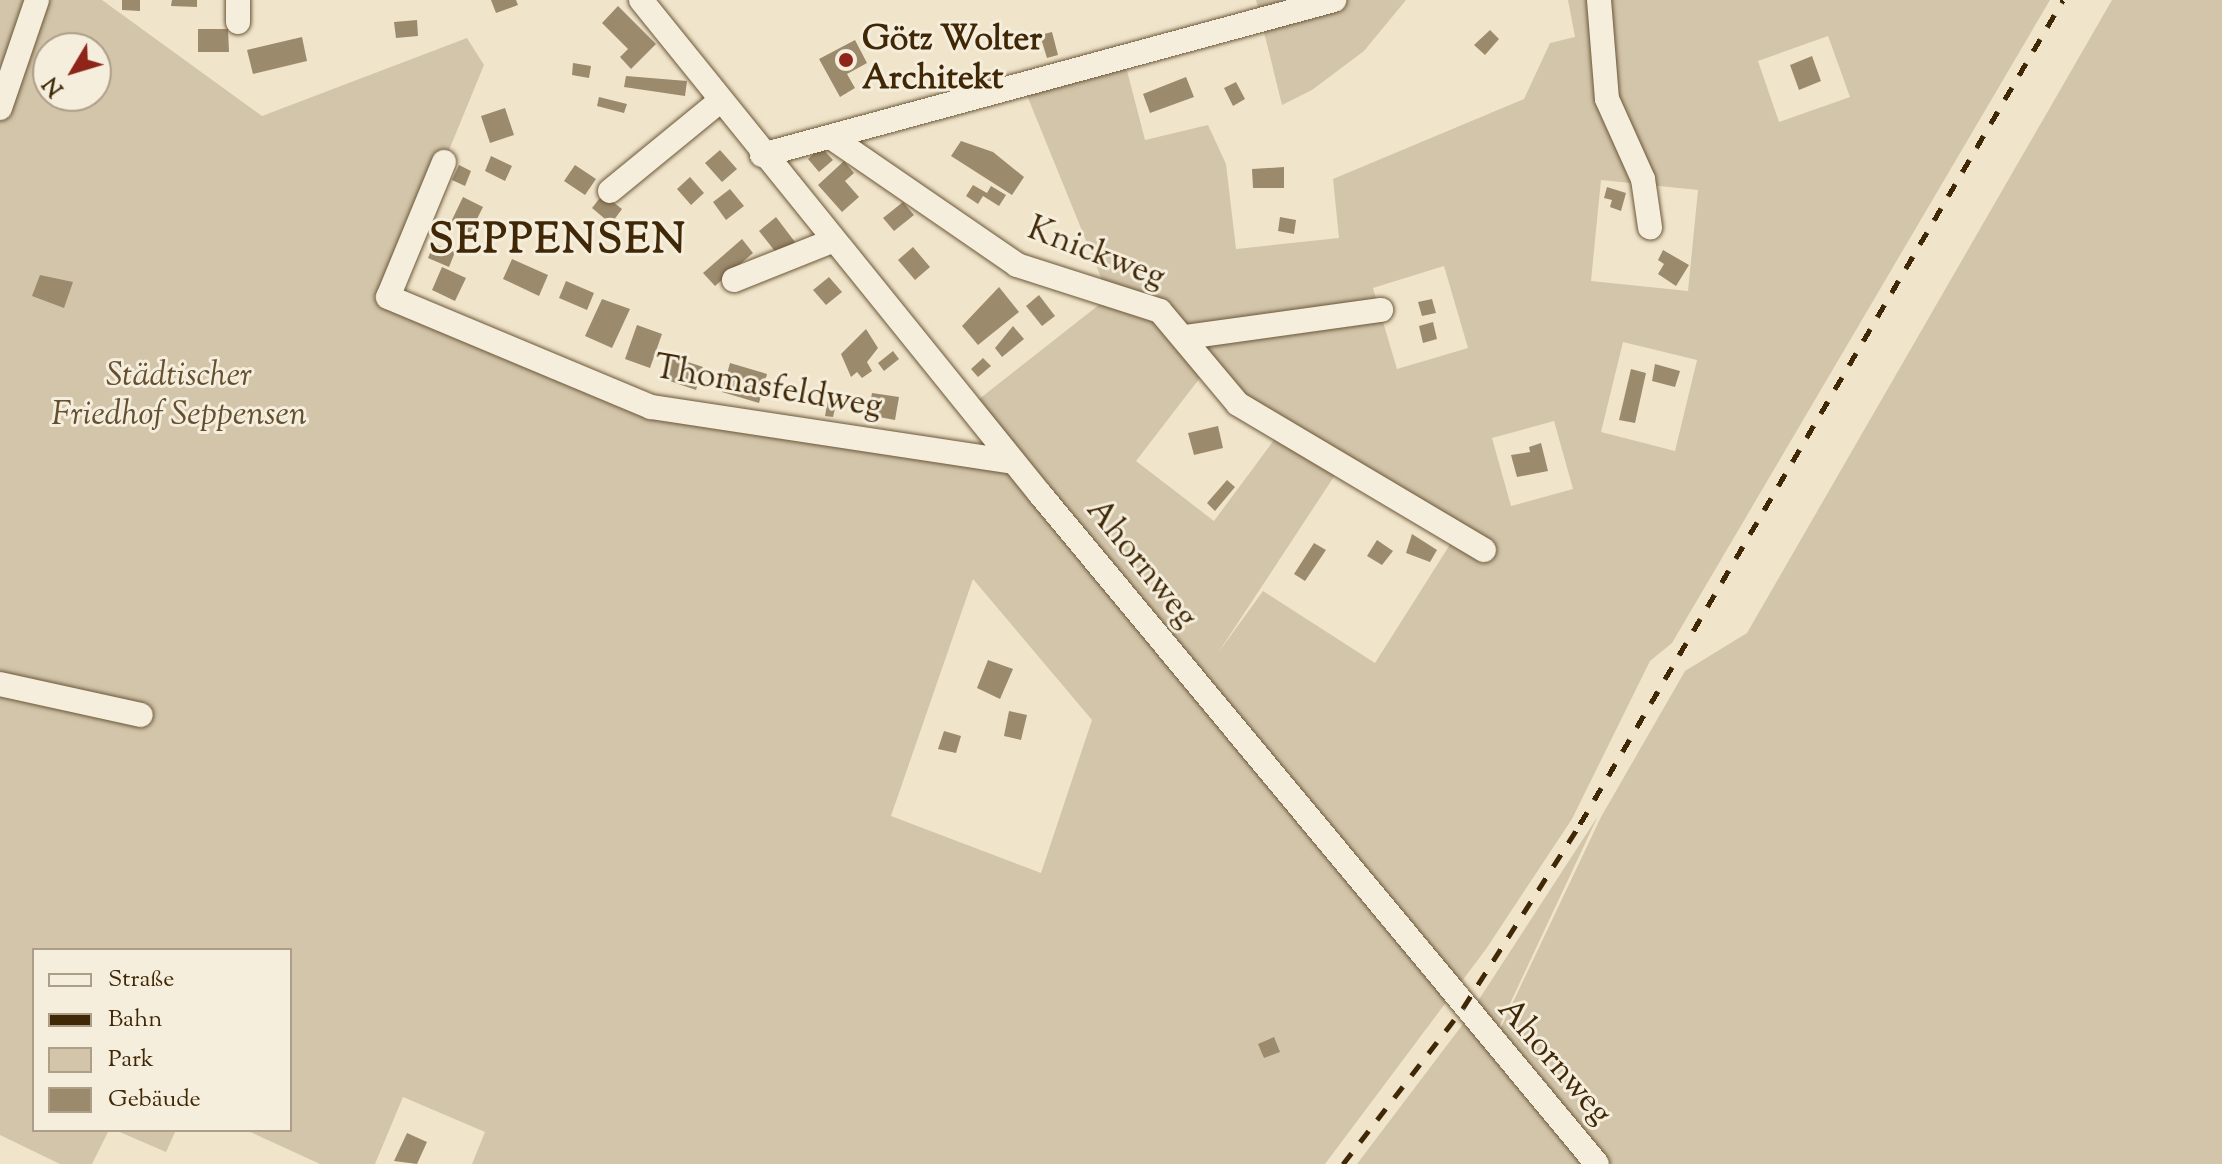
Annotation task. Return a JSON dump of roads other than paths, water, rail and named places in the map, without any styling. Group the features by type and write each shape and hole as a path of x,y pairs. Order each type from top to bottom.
{"street":[{"path":"0,108 37,0"},
{"name":"Ahornweg","path":"641,0 762,155 1013,462 1463,1008 1597,1164"},
{"path":"762,155 1044,82 1071,68 1334,0"},
{"path":"1599,0 1607,99 1643,179 1650,227"},
{"path":"610,191 720,101"},
{"name":"Knickweg","path":"831,137 1017,265 1160,311 1186,337 1238,404 1484,550"},
{"name":"Thomasfeldweg","path":"444,162 388,297 651,407 1013,462"},
{"path":"734,280 832,241"},
{"path":"1186,337 1381,310"},
{"path":"0,684 141,715"}],"railway":[{"path":"1343,1164 1463,1008 1580,824 2063,0"}],"place":[{"name":"Götz Wolter Architekt","path":"846,60"}],"district":[{"name":"SEPPENSEN","path":"558,242"}],"park label":[{"name":"Städtischer Friedhof Seppensen","path":"179,396"}]}
